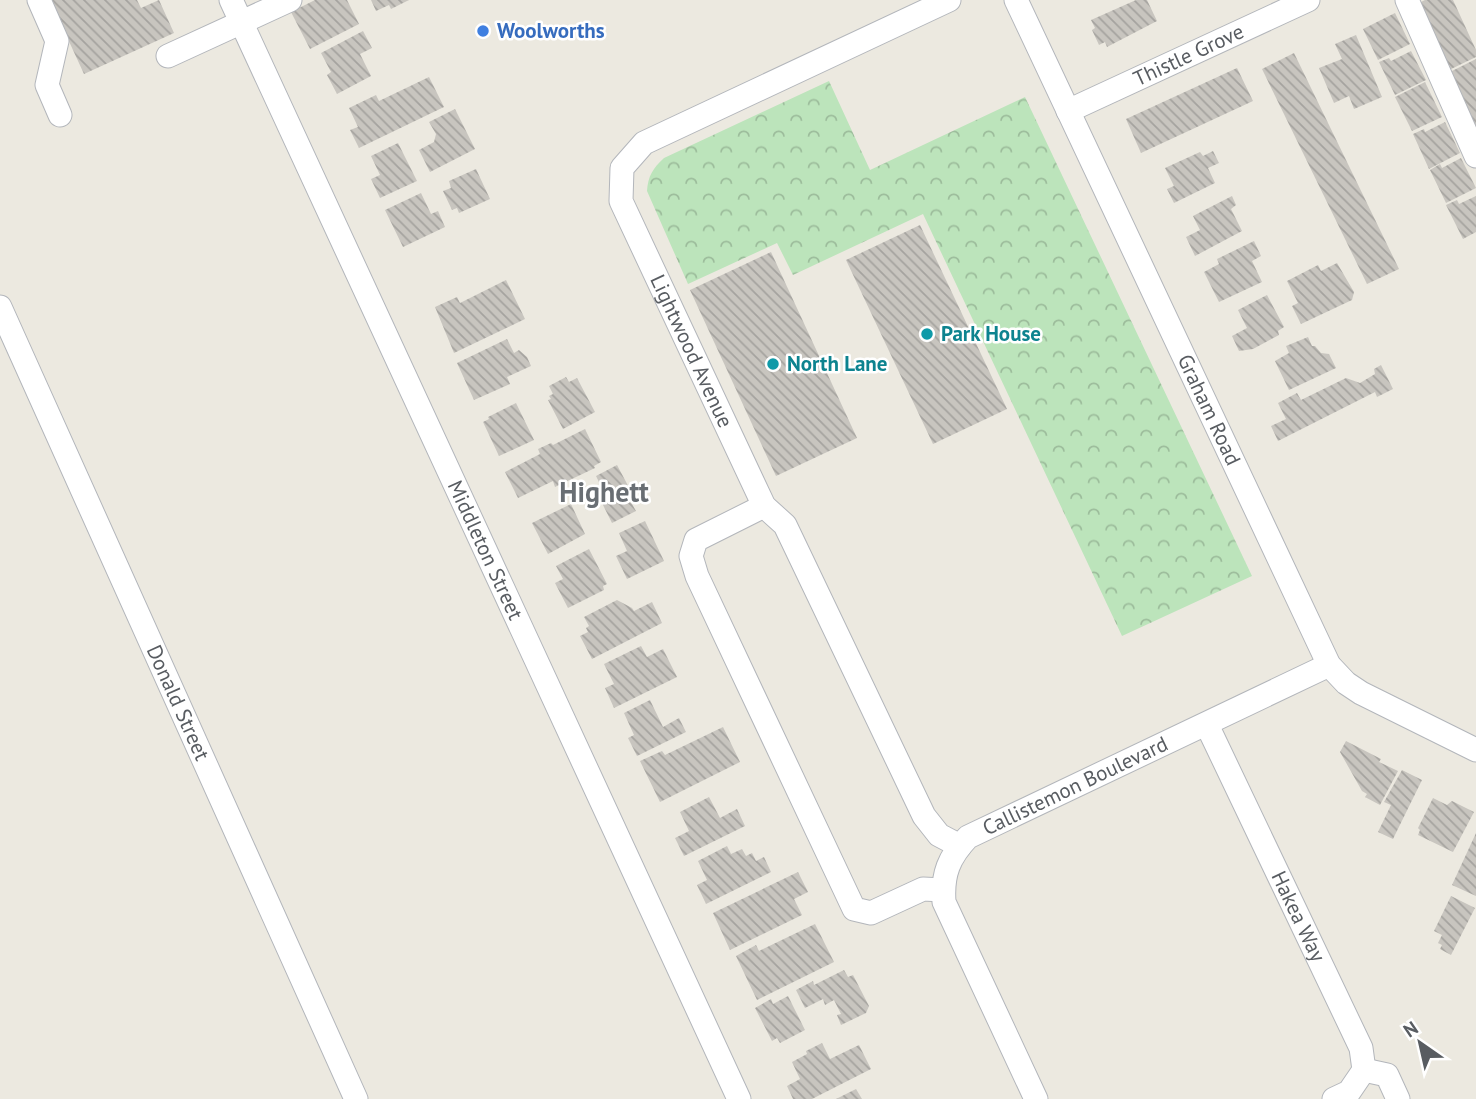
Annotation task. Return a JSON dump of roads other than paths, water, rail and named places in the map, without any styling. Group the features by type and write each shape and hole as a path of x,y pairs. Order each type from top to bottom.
{"street":[{"path":"39,0 57,41 47,85 60,115"},
{"name":"Middleton Street","path":"231,0 739,1099"},
{"path":"168,56 290,0"},
{"name":"Lightwood Avenue","path":"949,0 644,143 622,168 621,201 764,506 785,525 923,816 939,835 960,846"},
{"name":"Graham Road","path":"1016,0 1329,665 1346,683 1361,693 1476,750"},
{"name":"Thistle Grove","path":"1068,111 1308,0"},
{"path":"1407,0 1476,156"},
{"name":"Donald Street","path":"0,307 356,1099"},
{"path":"764,506 696,540 691,556 697,576 855,909 872,913 923,889 943,890 944,902 1036,1099"},
{"name":"Callistemon Boulevard","path":"943,890 945,872 968,837 1329,665"},
{"name":"Hakea Way","path":"1207,724 1361,1048 1364,1070"},
{"path":"1334,1099 1349,1092 1364,1070 1387,1075 1398,1099"}],"place":[{"name":"Woolworths","path":"483,31"},
{"name":"Park House","path":"927,334"},
{"name":"North Lane","path":"773,364"}],"district":[{"name":"Highett","path":"604,492"}]}
